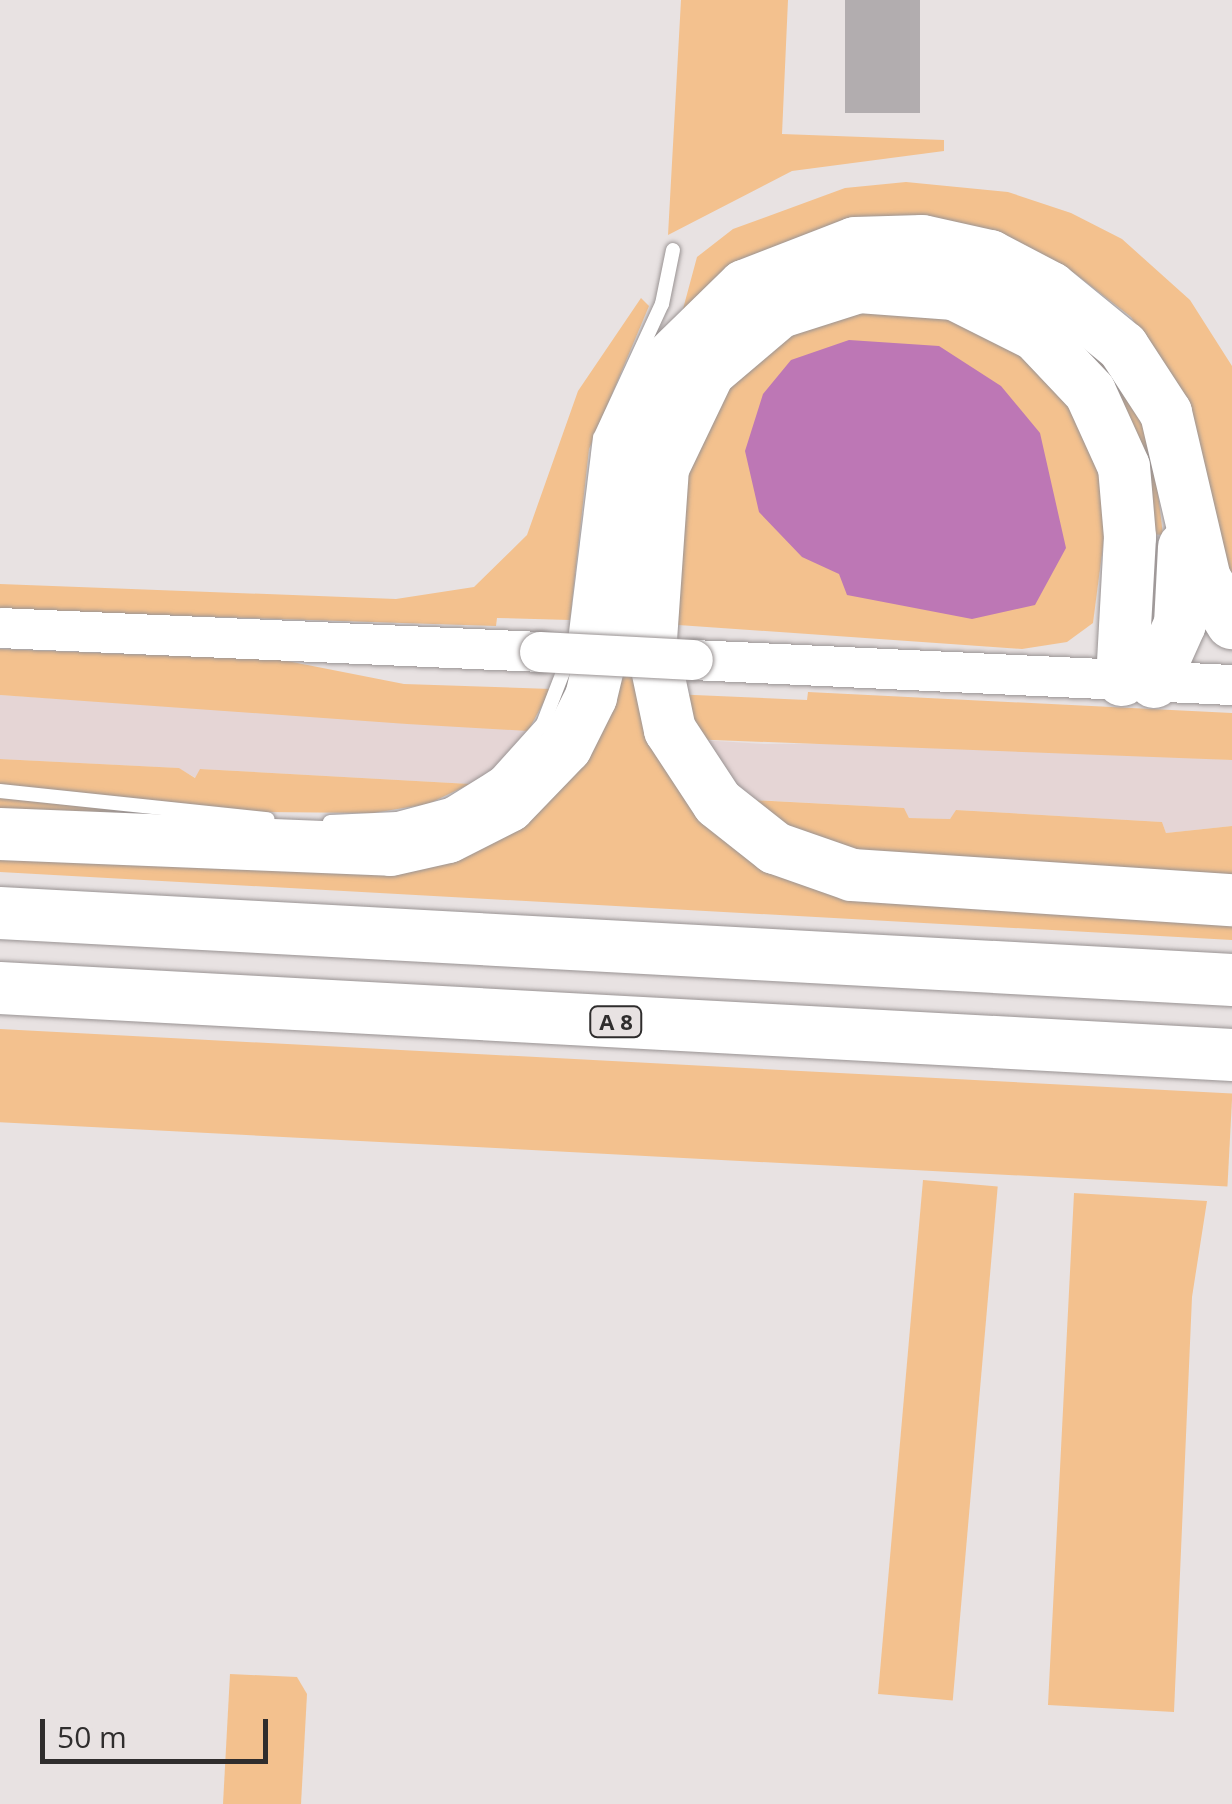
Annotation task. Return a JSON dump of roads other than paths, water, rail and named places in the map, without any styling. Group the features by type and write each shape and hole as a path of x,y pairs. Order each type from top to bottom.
{"highway":[{"path":"0,834 390,850 448,837 508,806 560,756 591,696 608,626 619,474 654,381 728,297 836,247 957,247 1021,270 1084,312 1155,389 1179,452 1189,526 1210,590 1232,623"},
{"path":"1138,682 1124,467 1090,392 1036,335 954,294 859,286 780,312 709,372 663,468 651,653 670,730 718,803 775,848 852,875 1232,900"},
{"path":"1138,682 1180,624 1189,526"},
{"path":"0,913 1232,980"},
{"name":"A 8","path":"0,988 1232,1055"}],"main road":[{"path":"0,628 1232,685"}],"lane":[{"path":"314,821 397,819 449,805 511,763 543,724 575,640 600,438 662,304 673,250"},
{"path":"0,791 281,820"}]}
